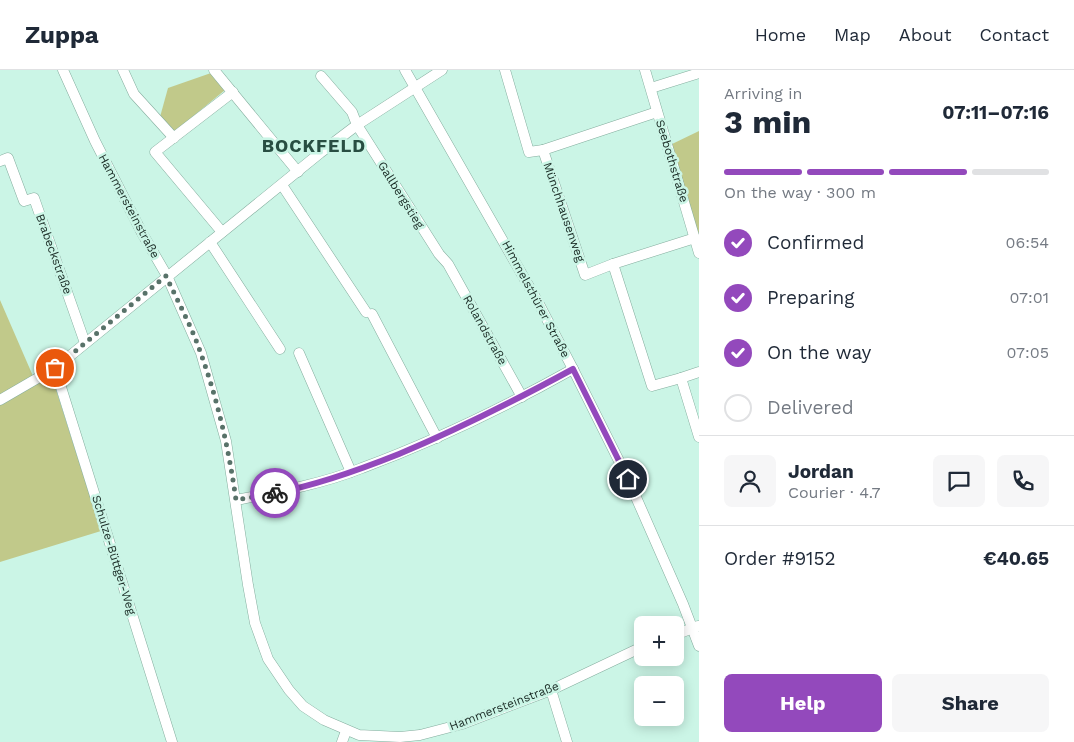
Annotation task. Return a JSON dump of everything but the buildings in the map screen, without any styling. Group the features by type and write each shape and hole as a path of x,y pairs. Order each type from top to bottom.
{"street":[{"name":"Hammersteinstraße","path":"63,70 95,141 166,276 201,353 226,440 255,623 268,658 288,690 303,706 324,720 359,735 400,737 420,735 462,724 551,690 634,651"},
{"path":"123,70 134,94 174,138"},
{"path":"214,70 298,172"},
{"name":"Himmelsthürer Straße","path":"405,70 521,271 573,369 628,479 696,627 699,646"},
{"path":"0,400 55,368 166,276 357,125 442,70"},
{"name":"Münchhausenweg","path":"505,70 530,152 543,150 657,112"},
{"name":"Seebothstraße","path":"645,70 699,253"},
{"path":"650,88 699,73"},
{"name":"Gallbergstieg","path":"321,76 352,112 357,125 438,254 448,264"},
{"path":"222,232 156,152 233,92"},
{"name":"Münchhausenweg","path":"543,150 585,274 695,238"},
{"name":"Brabeckstraße","path":"0,160 8,158 24,201 34,198 85,343"},
{"path":"282,184 369,313 437,438"},
{"path":"210,242 280,349"},
{"name":"Rolandstraße","path":"448,264 522,397"},
{"path":"613,264 652,386 699,372"},
{"path":"300,353 351,472"},
{"name":"Schulze-Büttger-Weg","path":"55,368 172,742"},
{"path":"236,500 280,492 351,472 437,438 481,418 573,369"},
{"path":"680,378 699,438"},
{"path":"684,632 696,627"},
{"path":"551,690 567,742"},
{"path":"342,742 346,731"}],"green space":[{"path":"211,73 225,90 174,132 160,117 168,88"},
{"path":"699,131 699,244 670,145"},
{"path":"0,300 36,383 52,377 101,531 0,562"}],"way so far":[{"path":"55,368 166,276 201,353 214,393 226,440 236,500 275,493"}],"district":[{"name":"BOCKFELD","path":"314,146"}],"route":[{"path":"275,493 351,472 437,438 481,418 573,369 628,479"}]}
